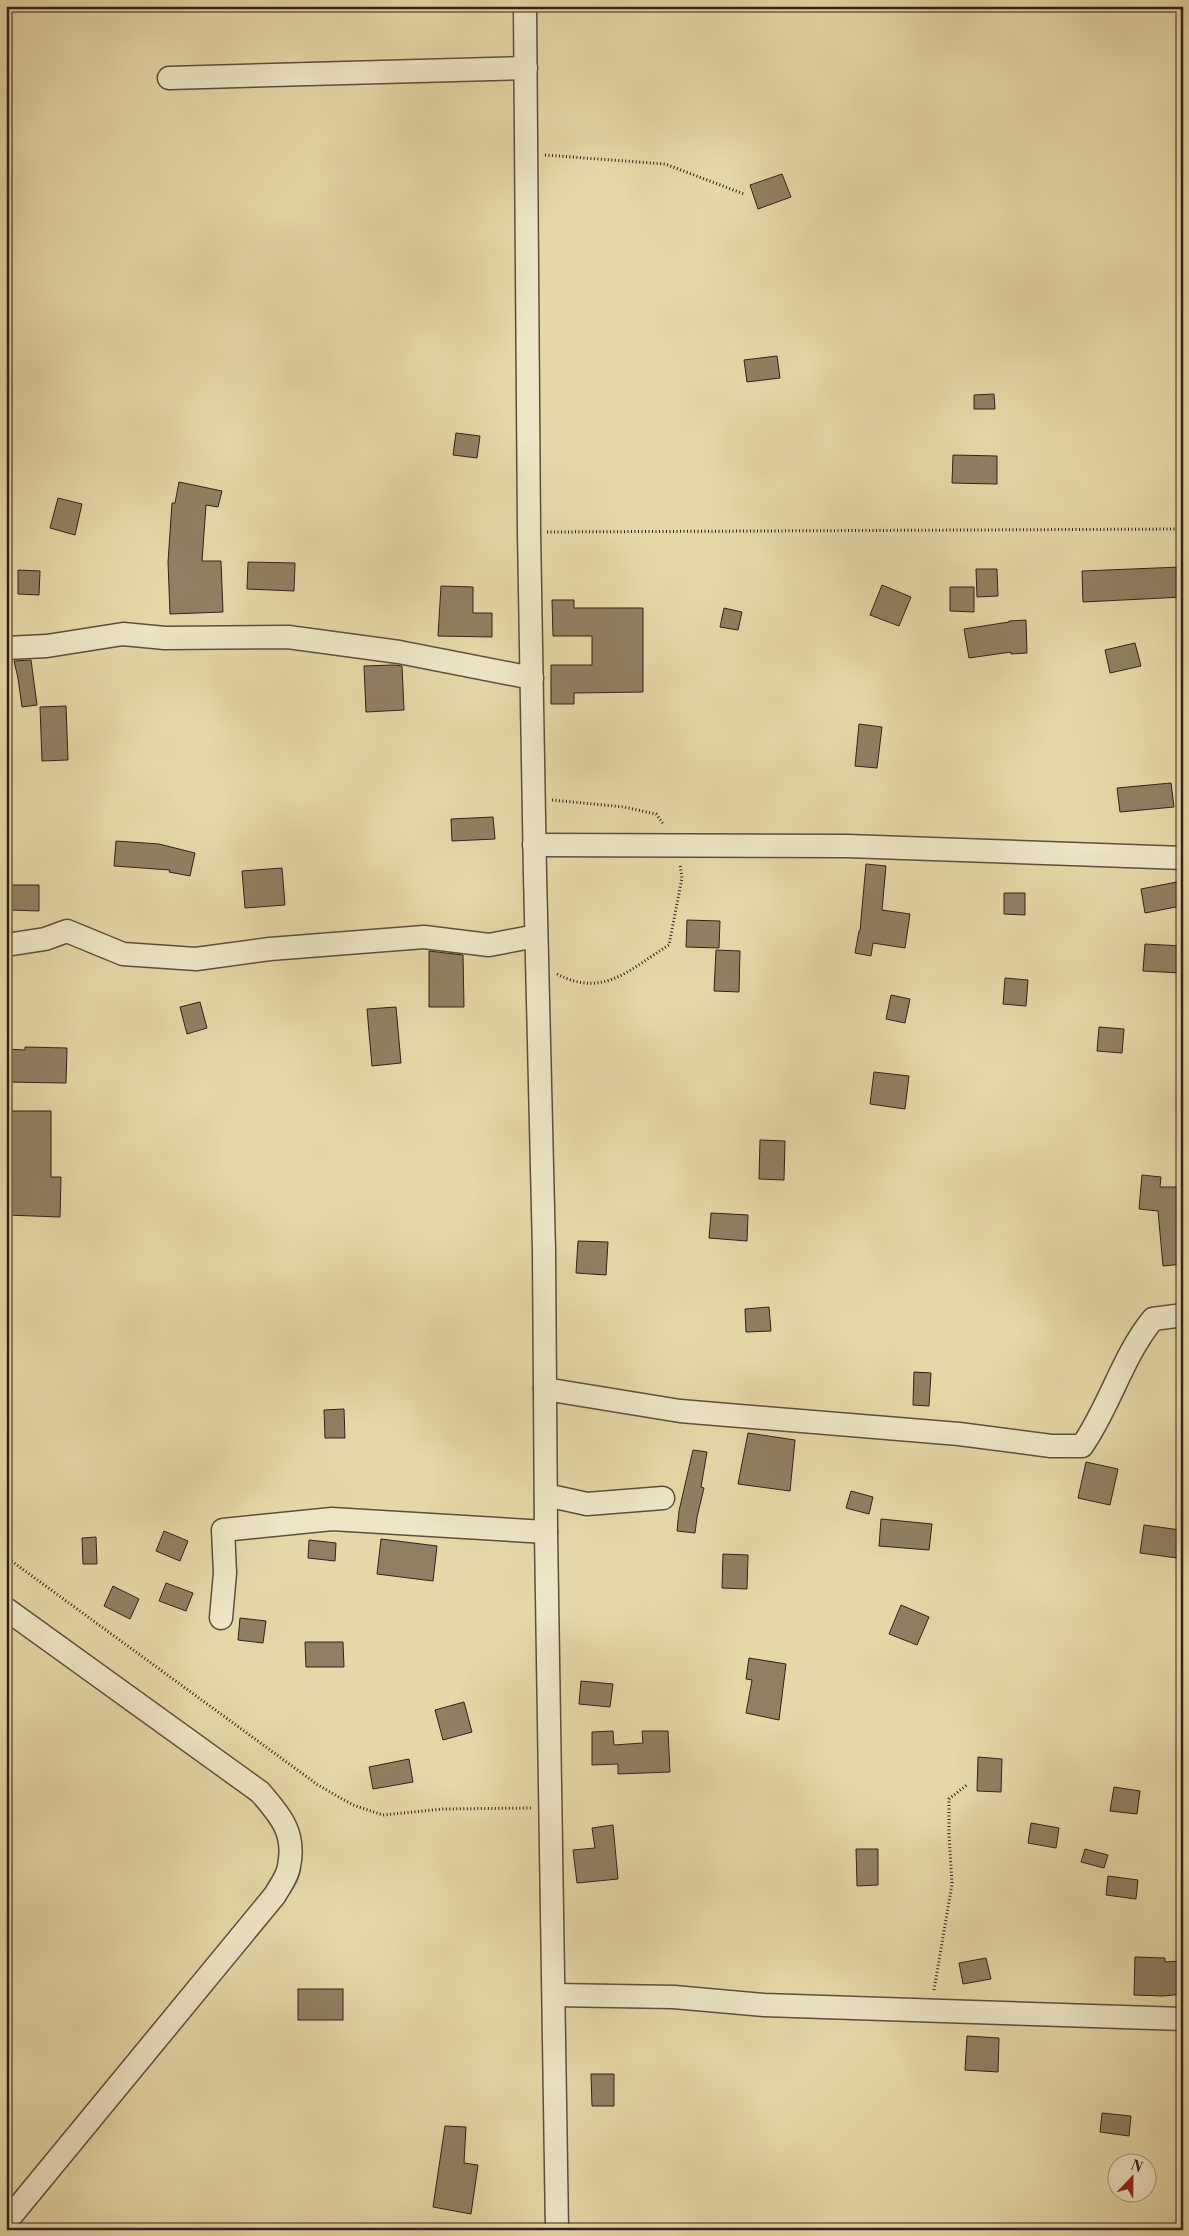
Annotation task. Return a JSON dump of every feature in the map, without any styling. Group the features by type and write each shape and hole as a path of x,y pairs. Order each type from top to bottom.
{"street":[{"path":"525,6 529,532 534,845 544,1251 546,1532 557,2230"},
{"path":"169,78 526,68"},
{"path":"6,648 47,646 123,634 165,638 288,637 399,652 532,678"},
{"path":"534,845 847,846 1183,858"},
{"path":"6,945 45,939 67,932 123,954 196,959 270,948 424,936 489,945 536,936"},
{"path":"545,1389 680,1411 959,1434 1051,1446 1082,1446 1095,1428 1127,1359 1142,1332 1153,1319 1183,1315"},
{"path":"546,1495 587,1504 663,1498"},
{"path":"221,1618 226,1573 222,1530 332,1519 546,1532"},
{"path":"6,1608 260,1792 280,1814 291,1841 289,1868 275,1895 6,2222"},
{"path":"554,1995 674,1997 764,2006 1183,2019"}],"path":[{"path":"527,154 665,164 744,194"},
{"path":"529,532 1183,529"},
{"path":"534,797 624,807 656,814 678,845 682,878 669,945 620,977 592,984 571,982 537,963"},
{"path":"6,1557 318,1785 352,1805 383,1815 487,1807 550,1808"},
{"path":"932,2011 952,1884 949,1799 968,1784"}],"building":[{"path":"782,174 791,197 758,209 750,185"},
{"path":"777,356 780,378 747,382 744,360"},
{"path":"994,394 995,409 974,409 974,395"},
{"path":"456,433 480,436 477,458 453,455"},
{"path":"953,455 997,456 997,484 952,483"},
{"path":"179,482 222,491 218,507 206,505 202,561 221,561 223,612 170,614 168,562 172,503 175,503"},
{"path":"58,498 82,504 75,535 50,528"},
{"path":"248,562 295,563 294,591 247,589"},
{"path":"1181,567 1183,597 1083,602 1082,571"},
{"path":"976,569 997,569 998,596 977,597"},
{"path":"18,570 40,571 39,595 18,594"},
{"path":"882,585 911,597 899,626 870,615"},
{"path":"441,586 473,587 473,613 492,613 492,637 438,636"},
{"path":"950,587 974,587 974,612 950,611"},
{"path":"552,600 574,600 574,608 643,608 643,692 574,693 574,704 551,704 551,665 592,665 592,636 553,636"},
{"path":"724,608 742,612 738,630 720,627"},
{"path":"1026,620 1027,653 1011,654 1011,652 969,658 964,629"},
{"path":"1135,643 1141,666 1110,673 1105,650"},
{"path":"31,660 37,705 22,707 14,661"},
{"path":"364,666 402,666 404,710 366,712"},
{"path":"66,706 68,760 42,761 40,707"},
{"path":"859,724 882,727 877,768 855,766"},
{"path":"1171,783 1174,807 1120,812 1117,788"},
{"path":"493,817 495,839 452,841 451,819"},
{"path":"116,841 159,844 195,853 190,876 169,872 170,870 114,866"},
{"path":"866,864 886,866 882,910 910,914 905,948 873,943 871,956 855,953 860,931"},
{"path":"282,868 285,905 245,908 242,871"},
{"path":"1177,882 1181,906 1145,913 1141,889"},
{"path":"11,885 39,885 39,911 11,910"},
{"path":"1004,893 1025,893 1025,915 1004,914"},
{"path":"687,920 720,921 719,948 686,947"},
{"path":"1145,944 1182,946 1181,973 1143,971"},
{"path":"716,950 740,951 739,992 714,991"},
{"path":"429,951 463,955 464,1007 429,1007"},
{"path":"1005,978 1028,980 1026,1006 1003,1004"},
{"path":"891,995 910,999 905,1023 886,1019"},
{"path":"200,1002 207,1028 187,1034 180,1007"},
{"path":"396,1007 401,1063 372,1066 367,1009"},
{"path":"1099,1027 1124,1029 1122,1053 1097,1051"},
{"path":"25,1047 67,1048 66,1083 6,1082 6,1049 25,1050"},
{"path":"874,1072 909,1076 905,1109 870,1104"},
{"path":"6,1111 51,1111 51,1177 61,1177 60,1217 6,1215"},
{"path":"760,1140 785,1141 784,1180 759,1179"},
{"path":"1142,1175 1161,1177 1160,1187 1178,1187 1179,1230 1183,1229 1183,1264 1163,1266 1158,1211 1139,1209"},
{"path":"711,1213 748,1215 747,1241 709,1238"},
{"path":"578,1241 608,1242 606,1275 576,1273"},
{"path":"769,1307 771,1331 746,1332 745,1309"},
{"path":"914,1372 931,1373 929,1406 913,1405"},
{"path":"344,1409 345,1438 325,1438 324,1410"},
{"path":"748,1433 795,1440 790,1491 738,1484"},
{"path":"693,1450 707,1452 701,1487 704,1488 695,1533 677,1531 679,1511"},
{"path":"1086,1462 1118,1469 1110,1505 1078,1498"},
{"path":"851,1491 873,1497 869,1514 846,1508"},
{"path":"881,1519 932,1524 929,1550 879,1546"},
{"path":"1144,1525 1180,1530 1177,1558 1140,1553"},
{"path":"164,1531 188,1541 180,1561 156,1551"},
{"path":"96,1537 97,1564 83,1564 82,1538"},
{"path":"381,1539 437,1546 433,1581 377,1574"},
{"path":"309,1540 336,1543 335,1561 308,1558"},
{"path":"723,1554 748,1555 747,1589 722,1588"},
{"path":"166,1583 193,1593 186,1611 159,1601"},
{"path":"113,1586 139,1599 130,1619 104,1606"},
{"path":"901,1605 929,1617 917,1645 889,1634"},
{"path":"240,1618 266,1621 263,1643 238,1640"},
{"path":"305,1642 343,1642 344,1667 306,1667"},
{"path":"749,1658 786,1664 779,1720 746,1713 752,1680 746,1679"},
{"path":"581,1681 613,1684 610,1707 579,1704"},
{"path":"464,1702 472,1732 443,1740 435,1710"},
{"path":"613,1731 614,1745 643,1743 642,1731 668,1731 670,1772 618,1774 618,1764 592,1765 592,1732"},
{"path":"978,1757 1002,1759 1001,1792 977,1791"},
{"path":"409,1759 413,1782 373,1789 369,1767"},
{"path":"1114,1787 1140,1791 1137,1814 1110,1811"},
{"path":"1031,1823 1059,1828 1056,1848 1028,1843"},
{"path":"613,1825 618,1879 577,1883 573,1850 595,1848 592,1828"},
{"path":"856,1849 878,1849 878,1885 857,1886"},
{"path":"1085,1849 1108,1855 1104,1868 1081,1862"},
{"path":"1108,1876 1138,1880 1136,1899 1106,1895"},
{"path":"1135,1957 1165,1958 1165,1962 1183,1961 1183,1994 1163,1996 1134,1995"},
{"path":"986,1958 991,1979 963,1984 959,1963"},
{"path":"298,1989 343,1989 343,2020 298,2020"},
{"path":"967,2036 999,2038 998,2072 965,2070"},
{"path":"591,2074 614,2074 614,2106 592,2106"},
{"path":"1102,2113 1131,2116 1129,2136 1100,2132"},
{"path":"445,2126 466,2127 464,2163 478,2165 471,2214 433,2207"}]}
